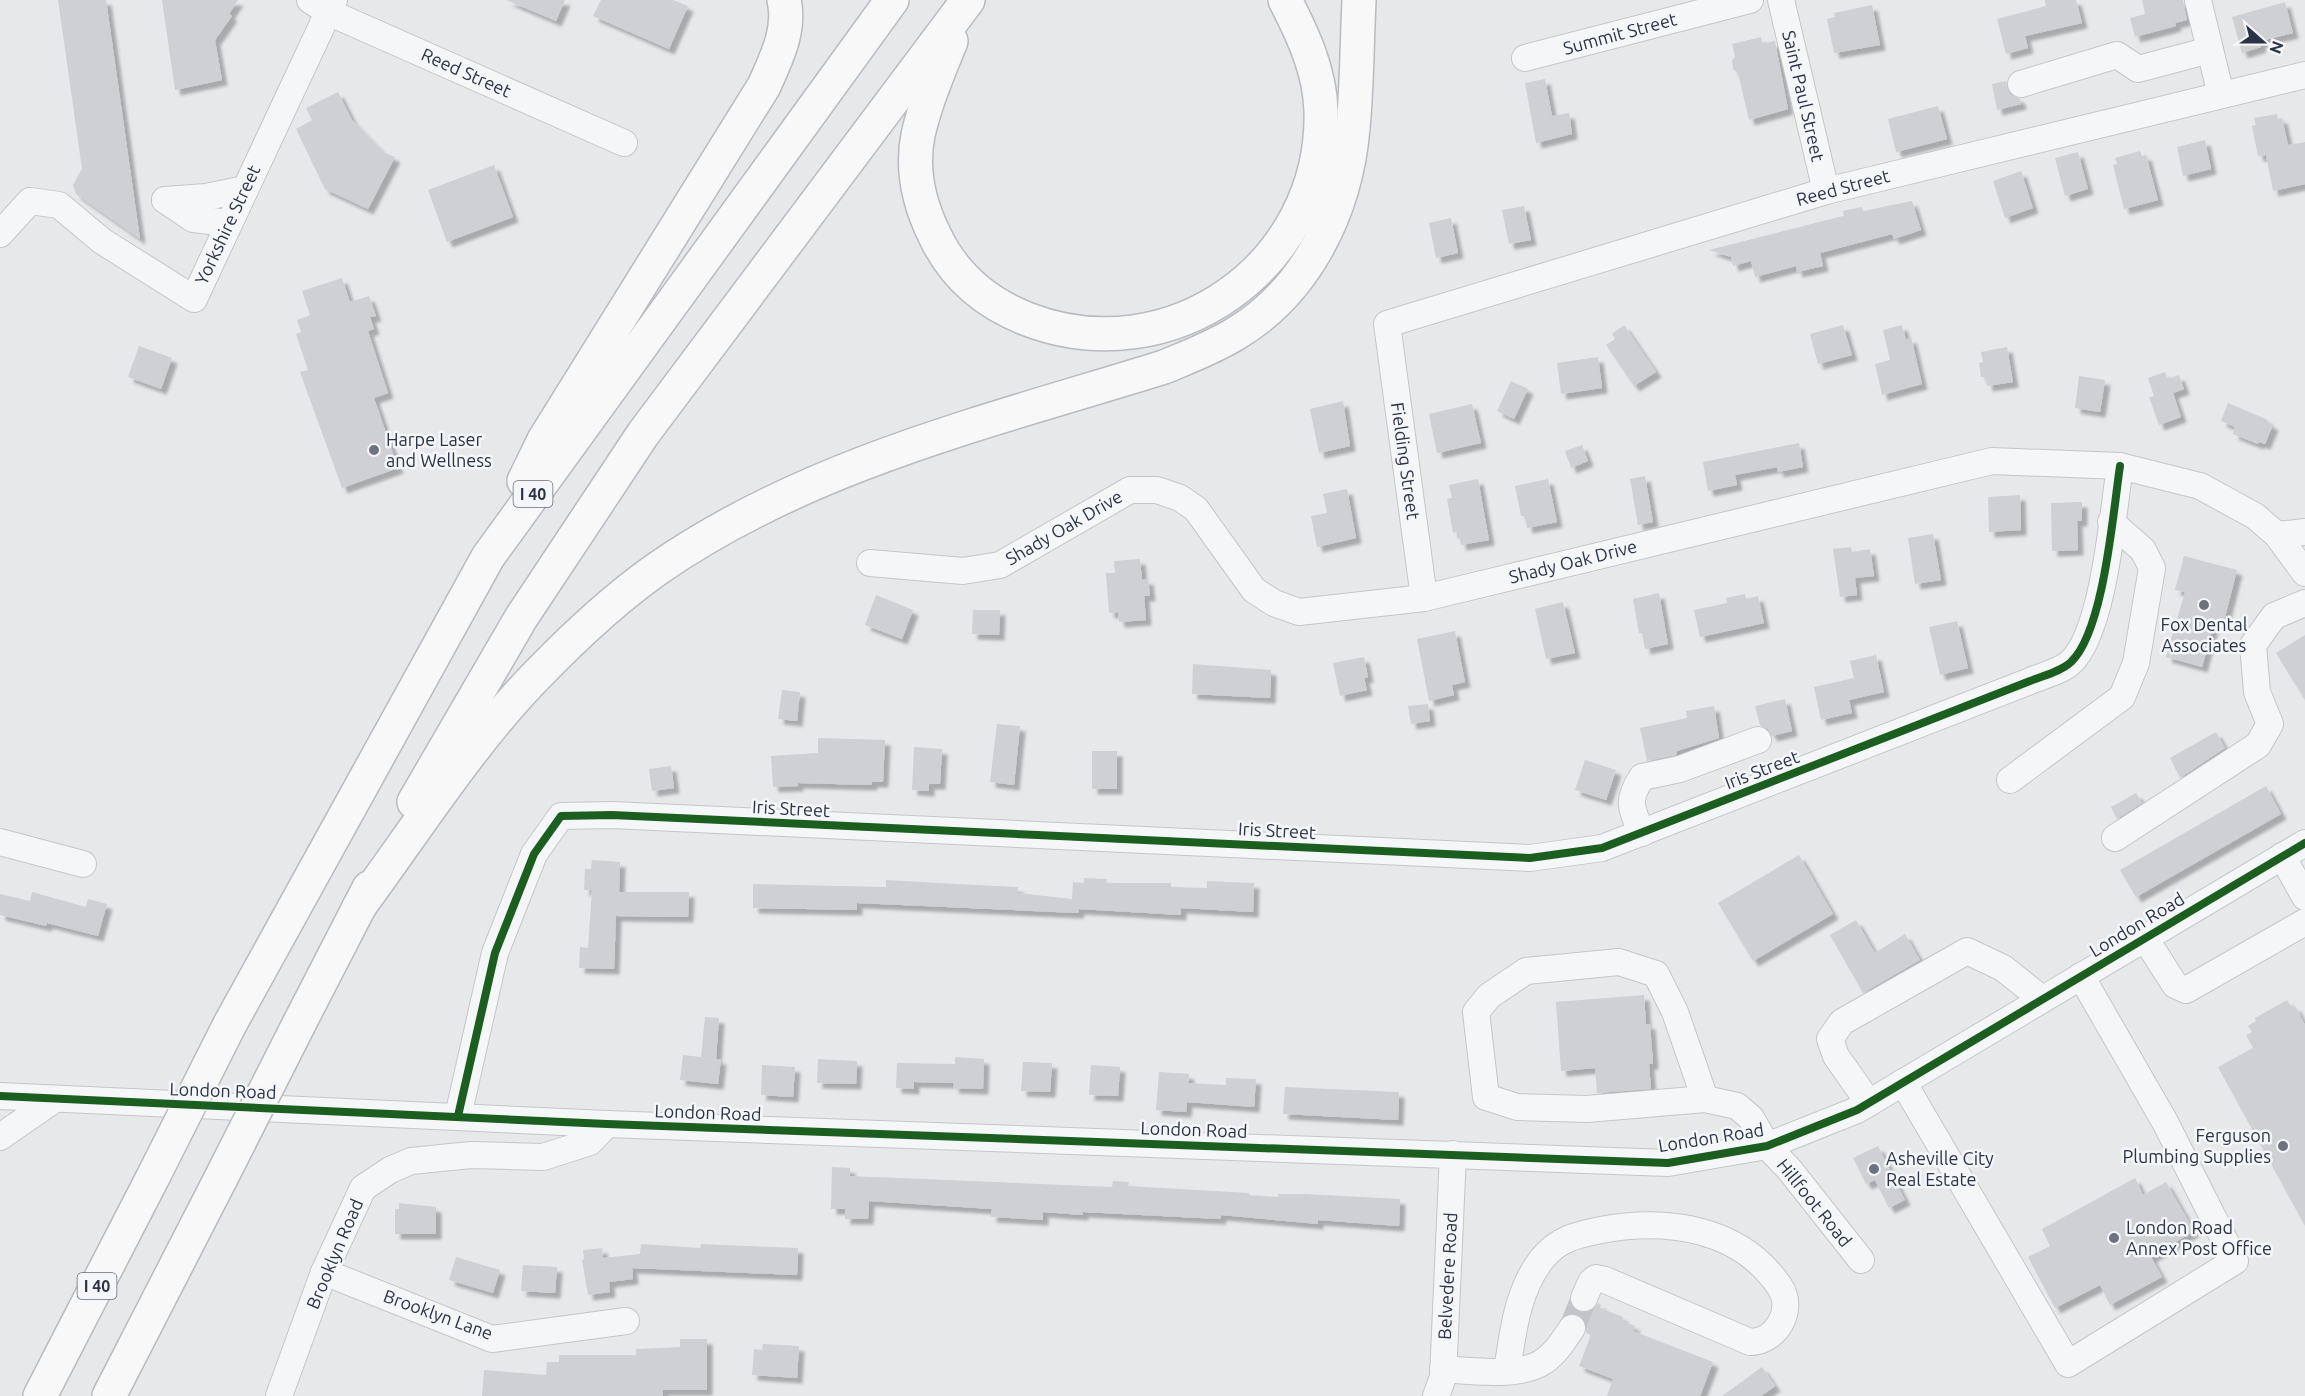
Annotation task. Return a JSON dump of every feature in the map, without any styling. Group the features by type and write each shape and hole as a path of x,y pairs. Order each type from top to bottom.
{"highway":[{"path":"488,557 544,440 764,86 781,49 786,11 784,0"},
{"name":"I 40","path":"40,1396 230,1024 488,557 892,0"},
{"path":"967,2 935,81 918,136 916,173 923,213 945,257 968,285 1008,312 1047,327 1092,334 1141,332 1183,321 1226,298 1258,272 1288,235 1309,194 1319,152 1321,110 1316,71 1304,36 1285,0"},
{"path":"359,907 484,736 539,672 605,611 656,570 720,530 793,492 872,459 1164,367 1203,351 1236,333 1267,310 1290,288 1317,251 1336,208 1353,130 1359,0"},
{"path":"109,1396 359,907 466,711 581,525 643,434 967,2"}],"street":[{"name":"Summit Street","path":"1525,58 1750,0"},
{"name":"Saint Paul Street","path":"1781,0 1826,191"},
{"path":"2198,0 2221,95"},
{"name":"Reed Street","path":"324,4 624,143"},
{"name":"Yorkshire Street","path":"0,234 30,201 59,206 102,241 194,299 245,189 324,4"},
{"path":"2021,84 2117,55 2138,69 2210,50"},
{"name":"Reed Street","path":"1387,324 1826,191 2305,75"},
{"path":"229,223 192,219 165,200 206,197 245,189"},
{"name":"Fielding Street","path":"1387,324 1424,598"},
{"name":"Shady Oak Drive","path":"870,563 963,571 1000,565 1130,490 1157,490 1180,498 1196,509 1254,590 1274,603 1299,612 1424,598 1992,461 2120,466 2200,486 2256,516 2277,535 2305,573"},
{"name":"Iris Street","path":"458,1116 495,952 534,854 561,816 612,815 1530,858 1602,848 2030,681 2071,662 2085,641 2096,611 2120,466"},
{"path":"2010,780 2122,698 2136,663 2152,568 2144,550 2111,522"},
{"path":"2277,535 2305,532"},
{"path":"2115,838 2258,745 2270,724 2257,692 2253,645 2274,616 2305,603"},
{"path":"1642,833 1631,808 1632,793 1642,777 1680,769 1758,740"},
{"path":"0,842 83,864"},
{"name":"London Road","path":"0,1096 607,1124 1668,1163 1767,1146 1869,1103 2305,843"},
{"path":"2282,856 2305,897"},
{"path":"2145,938 2175,985 2186,990 2305,922"},
{"path":"1869,1103 1836,1056 1830,1039 1842,1022 1967,951 2003,968 2043,999"},
{"name":"Hillfoot Road","path":"1705,1100 1675,1012 1656,975 1619,962 1526,971 1489,996 1476,1012 1486,1097 1517,1107 1587,1109 1705,1100 1737,1106 1751,1118 1767,1146 1789,1169 1861,1260"},
{"path":"1903,1082 2068,1364 2235,1262 2165,1122 2081,976"},
{"path":"0,1137 55,1099"},
{"name":"Brooklyn Road","path":"279,1396 324,1272 363,1188 390,1170 411,1161 471,1155 543,1157 590,1142 607,1124"},
{"name":"Belvedere Road","path":"1436,1396 1443,1370 1453,1154"},
{"path":"1507,1371 1524,1287 1542,1259 1562,1240 1593,1232 1631,1225 1670,1225 1697,1229 1721,1238 1742,1250 1774,1280 1786,1298 1786,1311 1783,1322 1769,1335 1759,1342 1750,1342 1605,1280 1596,1278 1591,1282 1584,1298"},
{"name":"Brooklyn Lane","path":"324,1272 492,1339 626,1321"},
{"path":"1443,1370 1527,1369 1541,1364 1557,1350 1572,1328"}],"building":[{"path":"58,0 106,0 140,239 76,194 73,185 82,169"},
{"path":"162,0 238,0 229,14 232,16 215,40 222,80 175,90"},
{"path":"506,0 565,0 556,21"},
{"path":"601,0 673,0 688,6 669,49 593,16"},
{"path":"2045,0 2076,0 2082,23 2025,36 2028,48 2006,54 1997,19 2046,6"},
{"path":"2142,0 2183,0 2187,20 2175,23 2176,26 2135,37 2130,18 2145,14"},
{"path":"2285,2 2293,33 2265,40 2260,43 2261,47 2242,53 2232,17"},
{"path":"1872,5 1880,45 1834,53 1827,19 1835,17 1834,13"},
{"path":"1761,37 1762,44 1775,41 1788,109 1749,120 1738,73 1733,69 1732,61 1735,57 1732,44"},
{"path":"1545,79 1552,116 1569,113 1572,134 1536,143 1525,83"},
{"path":"2006,81 2010,94 2020,99 2021,104 1997,110 1992,84"},
{"path":"338,92 352,120 383,152 395,157 368,209 325,189 296,129 312,120 306,108"},
{"path":"1938,106 1947,139 1896,152 1888,119"},
{"path":"2277,114 2278,119 2282,118 2288,145 2305,142 2305,184 2273,191 2266,155 2258,156 2252,126 2256,125 2254,118"},
{"path":"2205,140 2211,169 2183,176 2177,147"},
{"path":"2140,151 2142,156 2146,155 2158,200 2124,209 2113,165 2117,164 2115,158"},
{"path":"2078,152 2088,189 2065,196 2055,158"},
{"path":"494,165 513,217 447,242 428,190"},
{"path":"2021,171 2033,208 2005,218 1993,181"},
{"path":"1912,201 1921,230 1894,239 1892,234 1820,253 1823,266 1797,272 1796,266 1755,277 1751,261 1733,266 1731,257 1709,250 1844,216 1843,211 1862,207 1863,211"},
{"path":"1524,206 1531,240 1509,244 1502,210"},
{"path":"1451,218 1458,253 1436,258 1429,223"},
{"path":"342,278 350,302 369,296 376,316 370,317 374,329 368,331 388,393 374,398 398,468 342,488 300,372 308,370 296,334 301,332 297,320 310,315 302,291"},
{"path":"1624,325 1656,372 1634,386 1606,345 1615,339 1612,334"},
{"path":"1843,325 1852,355 1818,364 1810,334"},
{"path":"1902,325 1906,340 1911,337 1922,384 1882,395 1875,364 1890,360 1883,330"},
{"path":"139,346 172,358 161,389 128,377"},
{"path":"2007,347 2013,382 1987,386 1986,377 1981,377 1979,363 1983,362 1981,352"},
{"path":"1598,357 1602,388 1561,394 1557,363"},
{"path":"2165,372 2167,379 2179,375 2184,389 2173,393 2181,417 2159,425 2149,397 2154,396 2148,378"},
{"path":"2079,376 2105,380 2100,412 2075,408"},
{"path":"1511,381 1528,389 1514,419 1497,411"},
{"path":"1343,401 1350,446 1319,453 1310,409"},
{"path":"2228,403 2268,420 2267,422 2273,425 2265,444 2259,442 2258,444 2233,434 2235,427 2221,421"},
{"path":"1472,404 1481,443 1437,453 1429,414"},
{"path":"1799,443 1803,467 1778,472 1777,467 1735,475 1737,485 1708,491 1703,462"},
{"path":"1582,445 1588,461 1571,468 1565,451"},
{"path":"1645,476 1653,522 1638,525 1630,479"},
{"path":"1478,479 1489,540 1461,545 1458,531 1453,533 1447,499 1452,498 1449,485"},
{"path":"1548,479 1557,522 1527,528 1525,516 1521,516 1515,486"},
{"path":"1347,489 1356,538 1317,547 1311,516 1327,513 1323,494"},
{"path":"2020,495 2021,530 1989,532 1988,497"},
{"path":"2082,502 2082,521 2077,521 2078,550 2052,551 2051,503"},
{"path":"1933,534 1941,580 1915,584 1908,538"},
{"path":"1851,547 1852,552 1870,549 1874,576 1855,578 1857,595 1840,597 1833,549"},
{"name":"Fox Dental Associates","path":"2184,556 2237,570 2224,621 2215,619 2202,667 2166,657 2185,592 2175,590"},
{"path":"1140,559 1142,580 1148,579 1150,596 1144,596 1146,620 1119,622 1118,612 1109,613 1106,573 1115,573 1114,561"},
{"path":"1659,593 1668,644 1645,649 1642,633 1639,633 1633,599"},
{"path":"1745,594 1746,599 1758,596 1764,623 1700,637 1694,610 1727,603 1726,598"},
{"path":"876,595 913,610 902,639 865,625"},
{"path":"1563,602 1575,653 1546,659 1535,609"},
{"path":"973,610 1000,610 999,635 972,634"},
{"path":"1957,621 1968,668 1940,675 1929,627"},
{"path":"1455,631 1465,682 1452,685 1454,695 1429,701 1417,639"},
{"path":"2305,635 2305,700 2276,653"},
{"path":"1876,655 1884,692 1849,700 1852,713 1821,720 1814,687 1854,678 1850,661"},
{"path":"1364,657 1368,677 1364,678 1367,690 1340,696 1333,663"},
{"path":"1193,664 1271,670 1270,698 1192,694"},
{"path":"782,690 800,692 797,721 778,719"},
{"path":"1785,699 1792,731 1772,736 1768,729 1760,725 1755,706"},
{"path":"1428,704 1430,721 1411,724 1408,706"},
{"path":"1714,706 1719,738 1677,751 1676,755 1647,761 1640,728 1687,718 1686,711"},
{"path":"997,724 1020,726 1014,785 990,782"},
{"path":"2216,732 2225,748 2180,778 2170,758"},
{"path":"818,738 885,740 883,782 872,782 871,785 798,783 798,786 773,787 771,756 818,753"},
{"path":"914,747 942,749 940,784 929,784 929,791 912,790"},
{"path":"1092,751 1117,751 1117,789 1092,789"},
{"path":"1585,760 1616,770 1606,800 1575,790"},
{"path":"671,766 674,788 652,791 649,769"},
{"path":"2266,786 2281,814 2136,897 2120,870"},
{"path":"2136,793 2142,803 2117,819 2111,807"},
{"path":"1799,855 1833,914 1753,961 1718,903"},
{"path":"592,860 620,862 619,892 689,892 688,917 616,916 614,969 579,968 580,947 588,948 592,890 584,890 585,869 591,869"},
{"path":"1084,878 1107,879 1106,883 1171,883 1171,887 1207,888 1207,881 1254,883 1253,912 1181,908 1181,915 1079,909 1078,913 857,903 857,910 753,908 753,884 886,887 886,880 1018,887 1018,893 1072,899 1073,882 1084,883"},
{"path":"32,892 86,907 88,899 107,904 98,936 47,923 46,926 0,915 0,894 30,901"},
{"path":"1856,920 1875,953 1905,934 1920,960 1863,993 1830,935"},
{"path":"1644,995 1646,1024 1650,1024 1653,1064 1649,1064 1651,1089 1597,1093 1595,1068 1561,1071 1556,1002"},
{"name":"Ferguson Plumbing Supplies","path":"2287,1000 2292,1008 2295,1006 2305,1025 2305,1226 2218,1067 2253,1048 2246,1035 2252,1032 2248,1026 2256,1021 2255,1018"},
{"path":"705,1017 719,1018 716,1059 721,1059 718,1084 680,1080 683,1055 701,1057"},
{"path":"955,1057 984,1059 983,1089 953,1088 954,1083 914,1082 914,1089 896,1088 897,1063 955,1064"},
{"path":"818,1059 857,1061 856,1084 817,1083"},
{"path":"1023,1062 1052,1063 1050,1092 1021,1091"},
{"path":"762,1065 795,1067 793,1097 761,1095"},
{"path":"1091,1065 1120,1067 1118,1096 1089,1095"},
{"path":"1159,1072 1189,1074 1188,1083 1226,1085 1226,1078 1256,1079 1254,1107 1187,1102 1186,1112 1156,1110"},
{"path":"1285,1087 1399,1092 1398,1120 1283,1114"},
{"name":"Asheville City Real Estate","path":"1878,1146 1905,1200 1889,1208 1875,1180 1866,1184 1853,1158"},
{"path":"832,1167 850,1168 850,1176 1112,1187 1113,1181 1129,1182 1128,1186 1249,1193 1249,1195 1278,1197 1278,1194 1305,1194 1400,1199 1399,1226 1318,1220 1318,1224 1221,1215 1220,1219 1083,1212 1083,1215 1043,1212 1043,1220 991,1217 992,1209 869,1201 868,1219 845,1219 845,1209 831,1209"},
{"name":"London Road Annex Post Office","path":"2135,1178 2143,1195 2166,1182 2194,1231 2151,1257 2162,1277 2110,1305 2100,1285 2055,1308 2028,1257 2050,1246 2042,1229"},
{"path":"399,1203 436,1207 436,1234 395,1234 395,1209 399,1209"},
{"path":"641,1244 700,1248 701,1244 798,1248 797,1275 632,1268 633,1279 609,1282 610,1292 588,1295 582,1260 584,1259 583,1250 602,1248 603,1258 640,1254"},
{"path":"456,1257 500,1270 493,1293 449,1280"},
{"path":"523,1265 557,1267 555,1293 521,1291"},
{"path":"1569,1301 1577,1311 1585,1313 1592,1310 1598,1303 1601,1305 1600,1308 1623,1317 1622,1321 1635,1326 1633,1331 1713,1362 1700,1396 1607,1396 1613,1379 1579,1366 1591,1335 1586,1333 1586,1322 1580,1315 1573,1313 1563,1316"},
{"path":"680,1339 707,1339 707,1390 663,1390 663,1396 482,1396 484,1370 546,1375 547,1362 559,1362 559,1355 636,1355 636,1349 680,1347"},
{"path":"763,1344 799,1346 797,1378 752,1375 754,1349 762,1350"},
{"path":"1762,1367 1775,1386 1761,1396 1722,1396"}],"tunnel":[{"path":"1572,1328 1584,1298"}],"cycle path":[{"path":"458,1116 495,953 534,854 561,816 612,815 1530,858 1602,848 2052,673 2067,665 2082,647 2092,625 2105,570 2120,466"},
{"path":"0,1096 607,1124 1668,1163 1767,1146 1857,1110 2305,843"}],"place":[{"name":"Harpe Laser and Wellness","path":"374,450"},
{"name":"Fox Dental Associates","path":"2204,605"},
{"name":"Ferguson Plumbing Supplies","path":"2283,1146"},
{"name":"Asheville City Real Estate","path":"1874,1169"},
{"name":"London Road Annex Post Office","path":"2114,1238"}]}
